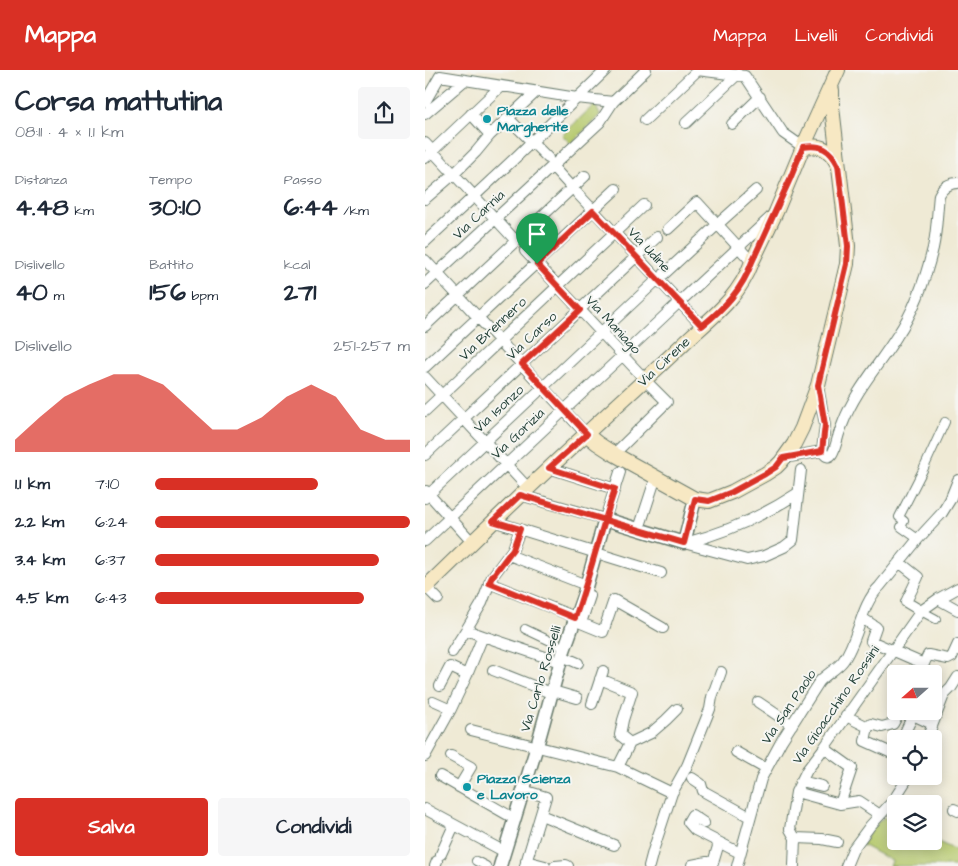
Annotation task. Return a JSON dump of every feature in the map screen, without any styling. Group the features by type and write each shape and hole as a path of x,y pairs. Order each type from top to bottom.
{"main road":[{"name":"Via Cirene","path":"425,588 493,521 587,434 643,377 723,309 735,294 748,274 838,70"},
{"path":"587,434 597,443 615,454 695,499 709,501 732,492 776,467 794,444 818,385 847,264 848,246 832,107 832,85"},
{"path":"803,147 812,145 828,151 838,165"}],"street":[{"path":"425,242 606,70"},
{"name":"Via Carnia","path":"425,284 495,218 550,162 600,122 613,102 646,70"},
{"path":"645,120 697,70 738,74 745,76 783,132 803,147"},
{"path":"687,124 738,74"},
{"path":"425,102 440,76 613,102"},
{"path":"425,114 465,80"},
{"path":"429,154 501,86"},
{"path":"425,199 454,174 490,135 510,120 537,92"},
{"path":"731,124 760,97"},
{"path":"471,114 490,135"},
{"name":"Via Udine","path":"510,120 636,256 661,277 702,326"},
{"path":"425,143 429,154 454,174 516,241"},
{"path":"425,326 516,241 574,191 585,176"},
{"path":"818,385 825,425 822,451 827,456 831,456 853,403 907,320 926,273 933,248 939,195 942,188 958,183"},
{"path":"425,368 616,189"},
{"name":"Via Isonzo","path":"426,494 756,190"},
{"path":"668,229 697,202 752,262"},
{"name":"Via Brennero","path":"425,411 644,205"},
{"path":"685,297 776,212"},
{"name":"Via Carso","path":"425,455 657,237"},
{"name":"Via Maniago","path":"525,251 667,402 615,454"},
{"path":"425,260 587,434"},
{"name":"Via Gorizia","path":"425,541 675,306"},
{"path":"425,377 506,464 524,492 639,530 747,560 763,556 784,547 793,540 801,470"},
{"path":"918,539 901,527 904,521 899,517 945,422"},
{"path":"783,458 822,451"},
{"path":"549,468 615,489"},
{"name":"Via Carlo Rosselli","path":"500,866 537,746 562,655 585,590 620,472"},
{"name":"Via San Paolo","path":"737,866 761,779 766,769 823,678 842,662 874,592 942,513 950,500 958,480"},
{"path":"639,530 653,486"},
{"path":"684,543 703,538 753,519 798,493"},
{"path":"426,494 472,542"},
{"path":"684,543 695,499"},
{"path":"493,521 661,573"},
{"path":"452,652 482,603 492,577 513,549 520,529"},
{"path":"509,555 585,590 590,596 581,623 603,632 614,600 663,628"},
{"path":"899,562 918,577 906,602 936,619"},
{"path":"489,583 575,618"},
{"path":"425,588 438,599"},
{"name":"Via Gioacchino Rossini","path":"794,866 795,838 790,829 796,792 807,770 921,610 938,598 958,588"},
{"path":"938,598 958,610"},
{"path":"861,618 876,627 871,641 924,664 928,655 947,659 952,657 958,644"},
{"path":"525,628 562,655 578,663"},
{"path":"466,630 483,636 562,655"},
{"path":"425,756 451,709 483,636"},
{"path":"440,686 450,667 467,675"},
{"path":"493,670 552,692 577,698"},
{"path":"649,866 672,793 687,766 710,709 721,672"},
{"path":"592,704 601,675 632,692 620,736 630,743"},
{"path":"930,730 944,695 955,690 958,677"},
{"path":"433,701 451,709"},
{"path":"758,702 792,725"},
{"path":"618,767 630,743 651,732 677,708"},
{"path":"846,716 867,727"},
{"path":"867,727 871,724 883,727 893,724 895,720"},
{"path":"924,720 928,722"},
{"path":"867,727 865,740 887,750"},
{"path":"471,730 618,767 672,793"},
{"path":"824,748 852,768 839,804"},
{"path":"736,752 766,769"},
{"path":"451,756 471,767 459,787"},
{"path":"440,776 515,819"},
{"path":"692,778 701,784 703,791 750,817"},
{"path":"801,781 822,786"},
{"path":"847,866 853,849 870,826 893,802 903,785"},
{"path":"523,790 546,798 526,864 545,866"},
{"path":"796,792 839,804 859,801 880,815"},
{"path":"425,809 505,852"},
{"path":"541,815 614,845"},
{"path":"703,823 692,815 688,822 695,830 740,853"},
{"path":"438,860 454,825"},
{"path":"795,838 822,839 837,842"},
{"path":"692,865 707,862 713,863 719,843"},
{"path":"476,861 486,866"},
{"path":"555,866 566,864 568,866"}],"green space":[{"path":"595,104 600,115 571,144 562,135"},
{"path":"884,817 887,819 887,850 942,850 942,844 958,851 958,866 890,866 892,861 862,845 873,827"}],"place":[{"name":"Piazza delle Margherite","path":"487,119"},
{"name":"Piazza Scienza e Lavoro","path":"467,787"}],"route":[{"path":"537,264 580,310 522,364 587,434 549,468 615,489 605,519 584,594 575,618 489,583 513,549 520,529 493,521 520,495 605,519 684,543 695,499 709,501 732,492 776,467 783,458 822,451 825,425 818,385 847,264 848,246 838,165 828,151 812,145 803,147 748,274 723,309 702,326 593,211 537,264"}]}
